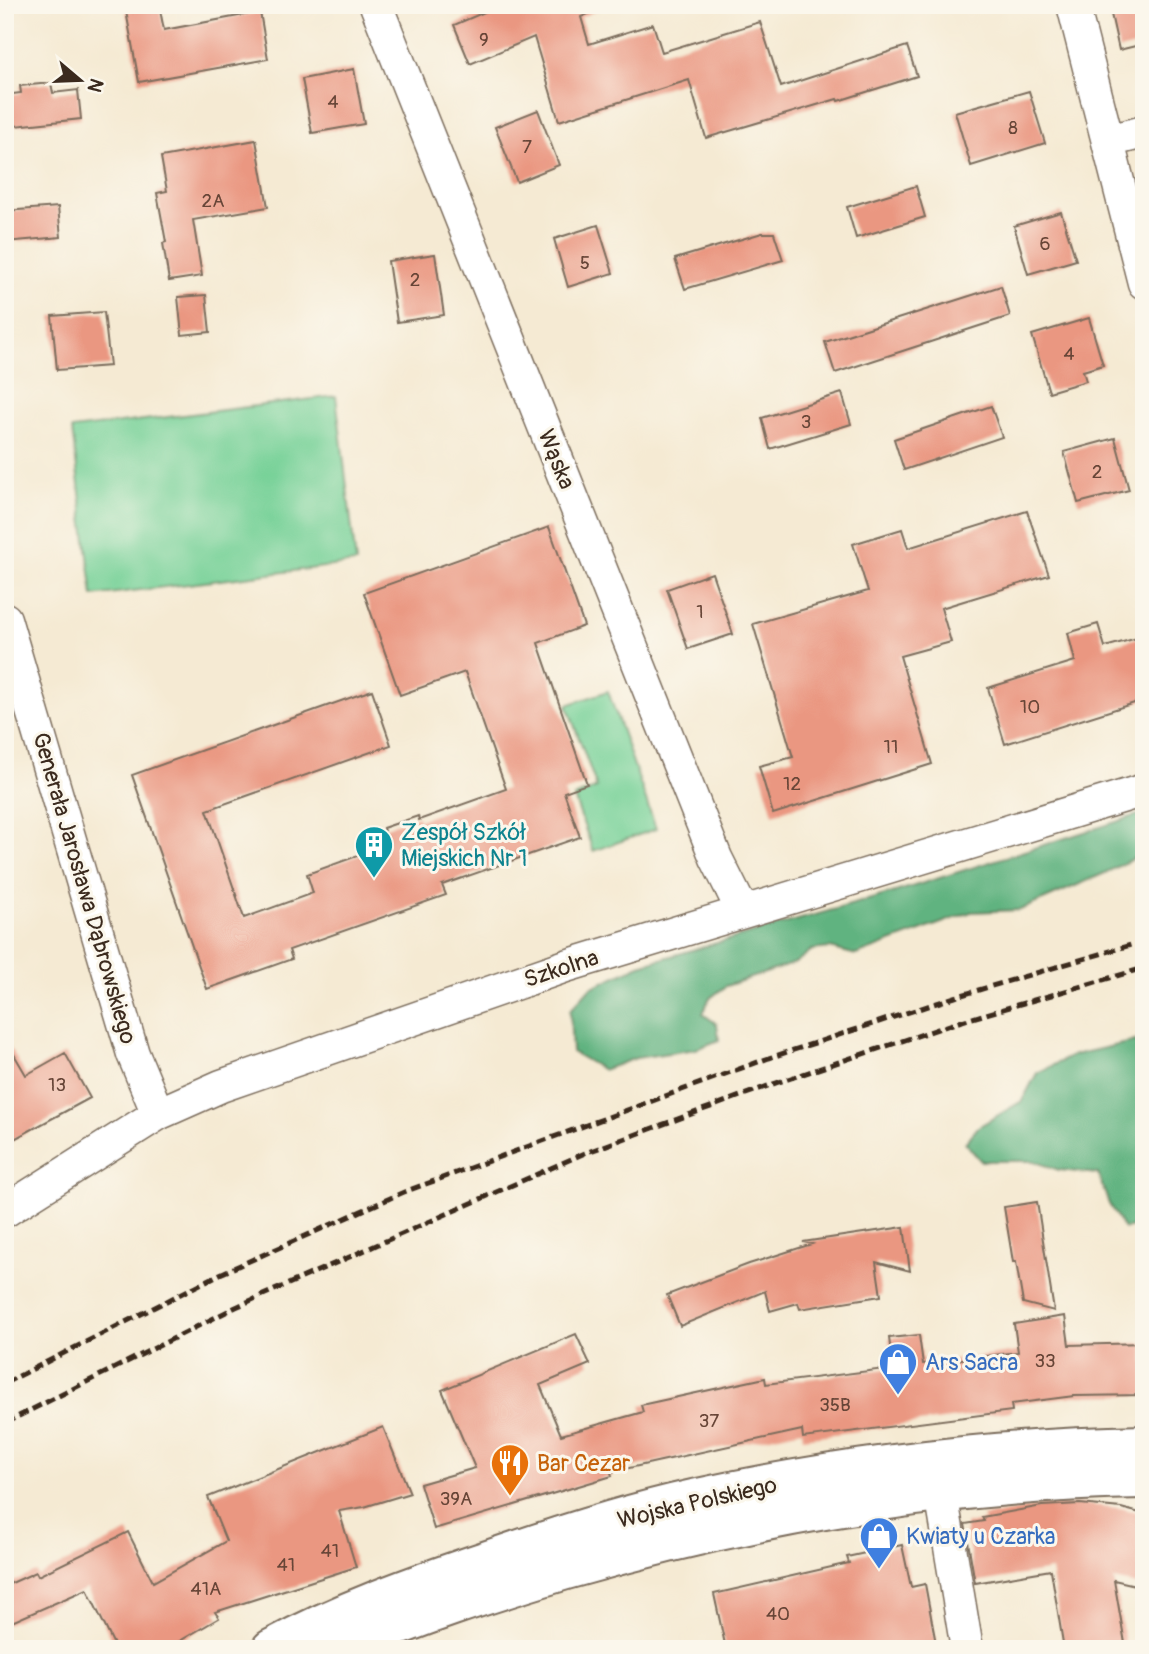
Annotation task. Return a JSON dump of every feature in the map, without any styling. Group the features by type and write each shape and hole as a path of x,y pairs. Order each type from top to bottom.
{"main road":[{"name":"Wojska Polskiego","path":"342,1649 390,1627 496,1592 660,1544 855,1504 1019,1452 1144,1445"},
{"name":"Wojska Polskiego","path":"271,1649 307,1629 453,1571 588,1527 762,1485 938,1476 1022,1484 1144,1479"}],"street":[{"name":"Wąska","path":"376,5 712,846 742,911"},
{"path":"1073,5 1144,283"},
{"path":"1108,141 1144,132"},
{"name":"Generała Jarosława Dąbrowskiego","path":"5,619 133,1054 158,1114"},
{"name":"Szkolna","path":"5,1210 158,1114 221,1086 553,970 1144,790"},
{"path":"938,1476 967,1649"}],"green space":[{"path":"336,396 356,563 93,596 72,429"},
{"path":"608,691 656,829 593,851 574,797 597,788 567,705"},
{"path":"1144,813 1144,853 1020,910 971,912 856,955 830,948 812,950 795,963 726,986 709,999 703,1014 717,1024 719,1040 696,1049 636,1058 603,1070 572,1052 570,1010 590,988 640,965 892,893"},
{"path":"1144,1039 1144,1225 1124,1229 1109,1204 1098,1174 1059,1170 1033,1161 981,1161 965,1143 978,1127 1022,1101 1037,1073 1074,1055"}],"building":[{"path":"159,5 164,30 260,12 268,59 139,82 126,11"},
{"path":"501,5 609,5 581,17 589,44 653,24 662,52 760,22 781,87 907,46 917,76 706,138 689,80 559,121 534,37 470,64 454,25"},
{"path":"1109,5 1144,5 1144,44 1119,50"},
{"path":"354,69 364,124 312,133 302,79"},
{"path":"51,83 53,93 78,90 81,119 5,127 5,95 21,93 20,86"},
{"path":"1029,91 1045,143 971,166 955,112"},
{"path":"538,110 559,165 517,182 495,127"},
{"path":"256,140 268,207 193,220 202,276 169,281 163,243 166,242 157,193 167,191 161,157"},
{"path":"916,186 925,217 856,238 847,207"},
{"path":"58,207 61,237 5,242 5,211"},
{"path":"1061,212 1076,260 1028,274 1014,226"},
{"path":"598,225 613,273 568,287 554,239"},
{"path":"762,233 774,233 783,260 685,289 675,259"},
{"path":"435,254 444,315 397,322 388,261"},
{"path":"1001,286 1010,316 835,373 825,342"},
{"path":"206,295 210,332 182,335 178,297"},
{"path":"104,312 110,366 57,370 52,316"},
{"path":"1089,318 1103,365 1083,371 1086,381 1049,392 1032,335"},
{"path":"842,393 851,424 770,449 762,418"},
{"path":"991,406 1002,437 904,470 894,439"},
{"path":"1115,438 1129,490 1078,503 1064,452"},
{"path":"1027,511 1049,575 941,608 951,642 900,656 932,764 773,814 759,766 793,757 753,624 868,591 853,544 902,529 908,548"},
{"path":"549,527 584,626 538,643 587,784 564,792 580,837 442,885 446,895 289,950 292,959 207,989 132,775 372,690 391,745 207,810 244,918 313,893 307,874 388,845 383,828 418,816 419,820 506,789 465,672 400,695 364,593"},
{"path":"712,573 733,634 688,649 667,589"},
{"path":"1098,624 1105,647 1144,636 1144,700 1005,744 988,688 1075,661 1068,633"},
{"path":"5,1039 26,1075 65,1053 90,1098 5,1144"},
{"path":"1037,1202 1054,1311 1023,1303 1004,1207"},
{"path":"904,1227 910,1271 876,1262 881,1296 800,1309 798,1303 770,1311 765,1291 680,1326 667,1295 812,1244 803,1242"},
{"path":"1065,1316 1069,1345 1144,1343 1144,1395 1074,1396 1011,1404 1012,1411 803,1438 802,1430 611,1472 612,1476 434,1529 420,1484 475,1468 442,1390 576,1334 590,1364 540,1385 561,1435 643,1412 641,1405 765,1378 766,1384 893,1368 889,1338 919,1335 923,1364 1018,1352 1014,1324"},
{"path":"383,1427 410,1493 364,1507 339,1511 356,1567 215,1612 219,1618 166,1649 116,1649 87,1589 5,1625 5,1586 36,1572 38,1576 128,1532 153,1582 226,1541 208,1497"},
{"path":"1080,1504 1121,1508 1144,1514 1144,1587 1114,1580 1126,1649 1064,1649 1051,1570 975,1583 965,1524 984,1521 982,1517 1042,1506"},
{"path":"902,1545 911,1587 925,1584 937,1649 726,1649 714,1594 849,1563 847,1557"}],"railway":[{"path":"5,1383 220,1274 404,1192 769,1058 955,997 1144,941"},
{"path":"5,1423 236,1307 585,1153 776,1083 962,1021 1144,968"}],"place":[{"name":"Zespół Szkół Miejskich Nr 1","path":"374,879"},
{"name":"Ars Sacra","path":"898,1396"},
{"name":"Bar Cezar","path":"510,1497"},
{"name":"Kwiaty u Czarka","path":"879,1570"}]}
